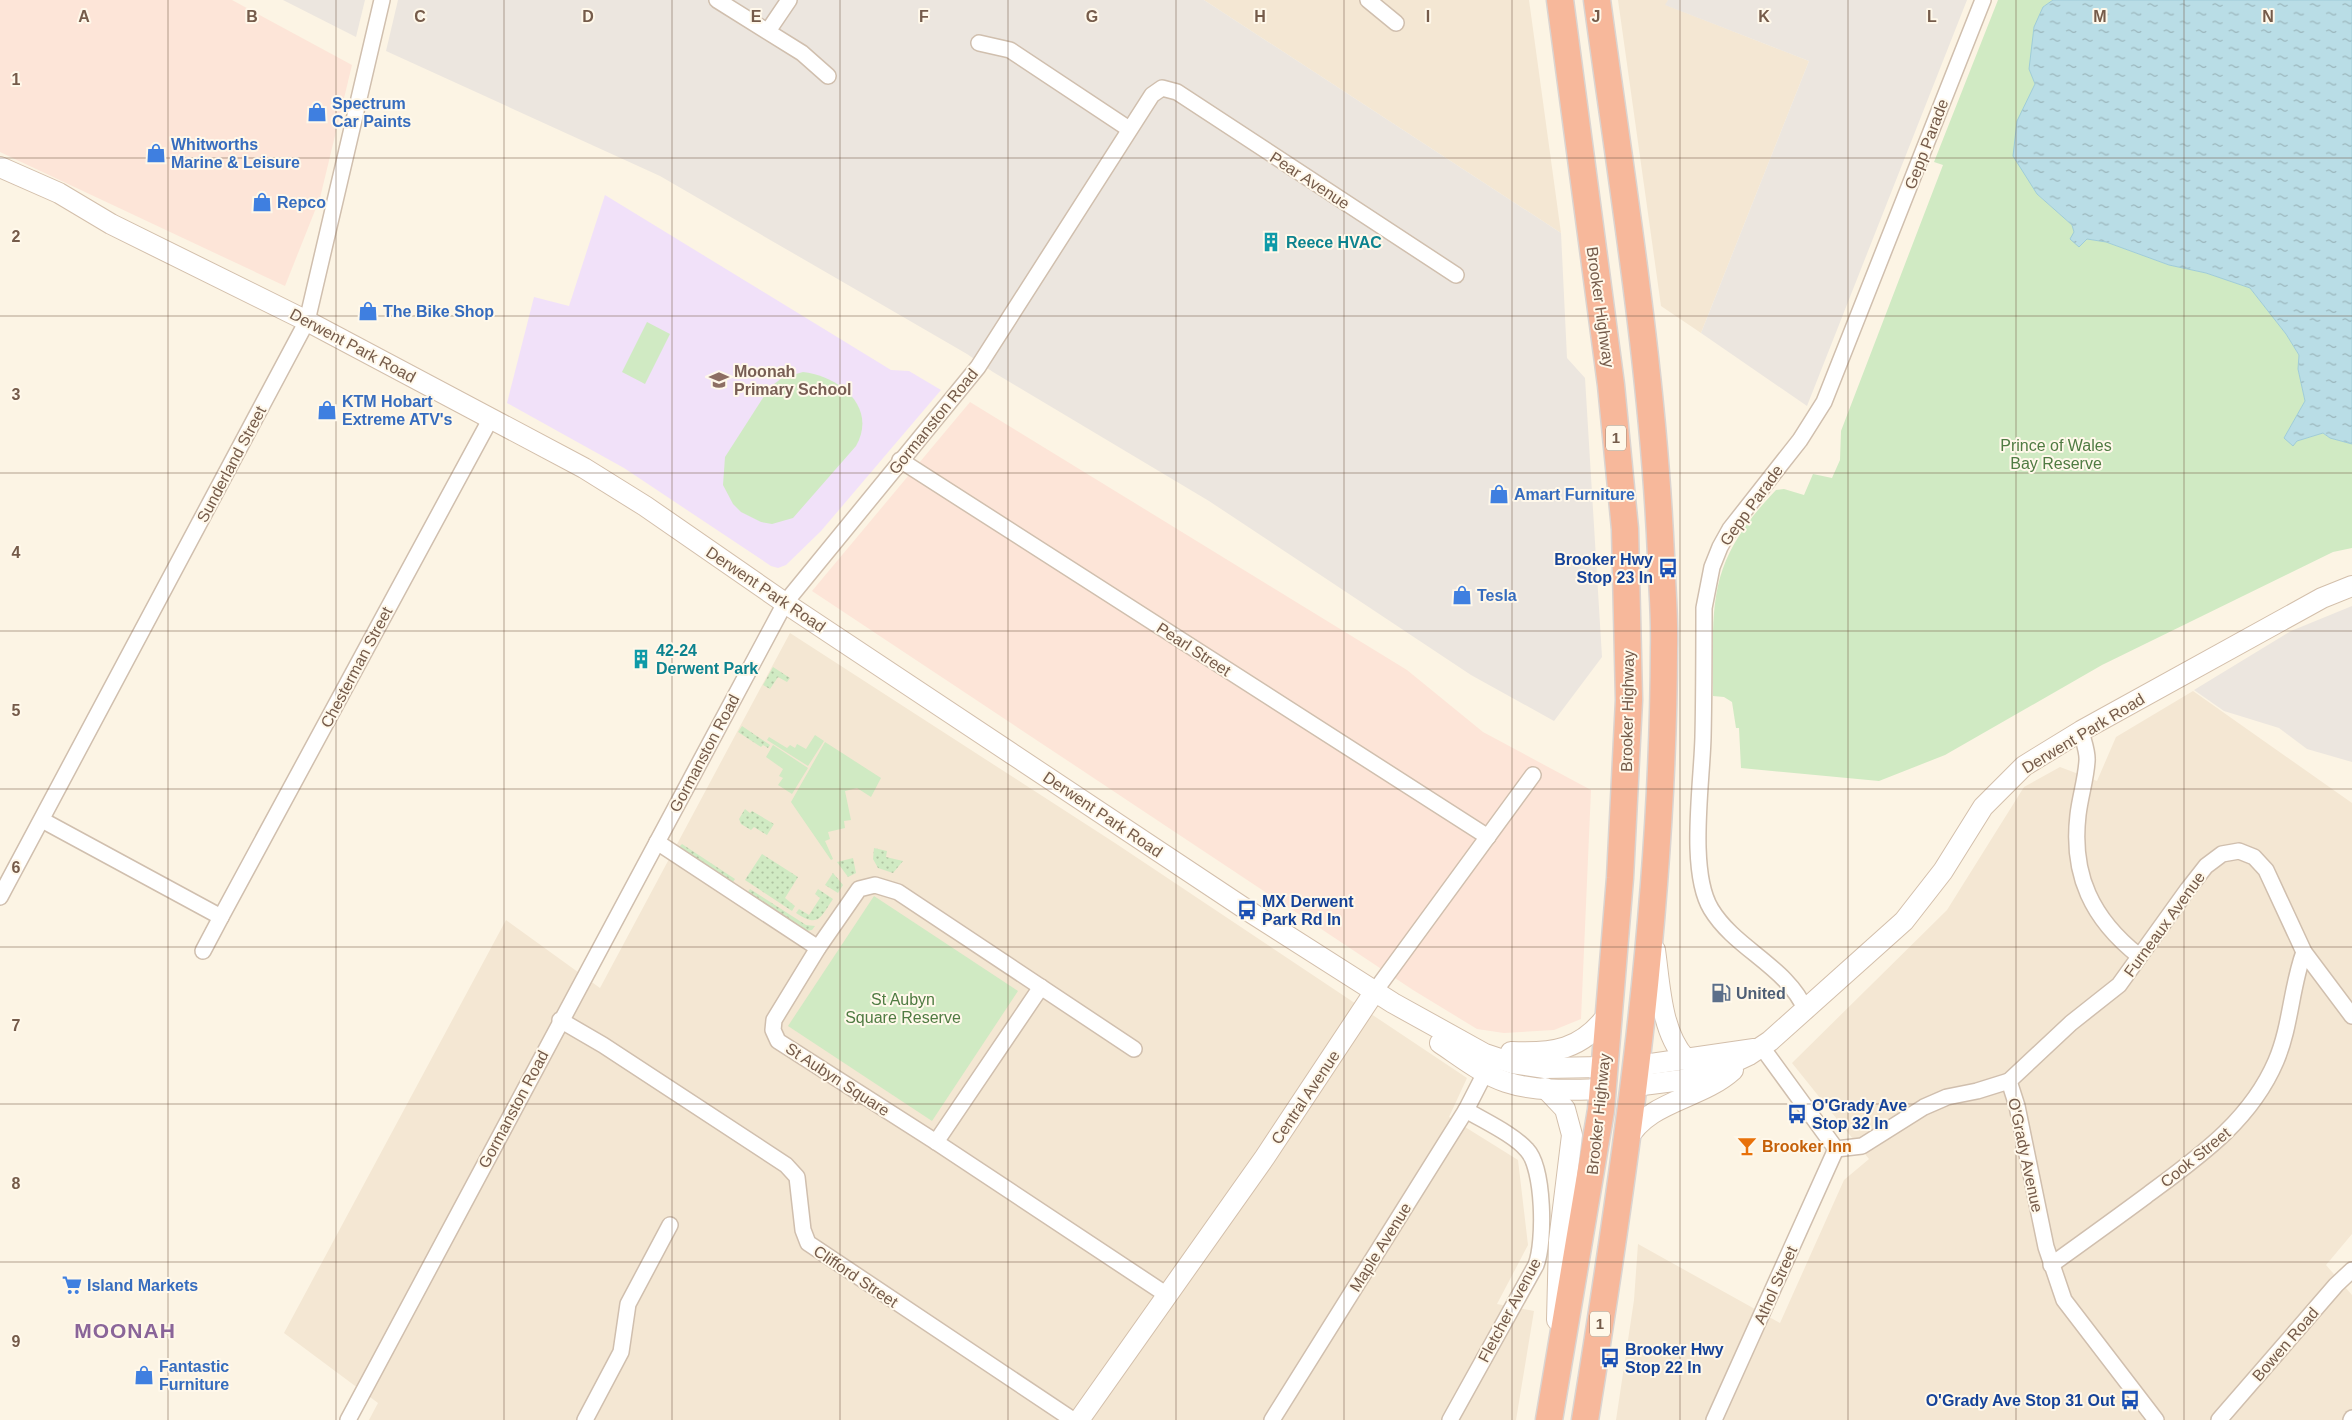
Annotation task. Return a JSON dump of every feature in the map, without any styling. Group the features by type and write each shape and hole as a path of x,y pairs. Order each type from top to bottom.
{"highway":[{"name":"Brooker Highway","path":"1549,1420 1586,1208 1603,1078 1620,878 1630,700 1624,529 1611,385 1560,0"},
{"name":"Brooker Highway","path":"1585,1420 1636,1076 1660,801 1664,646 1658,506 1650,387 1597,0"},
{"name":"Derwent Park Road","path":"1603,1078 1636,1076"}],"street":[{"name":"Sunderland Street","path":"0,897 307,321 382,0"},
{"path":"717,0 802,53 828,76"},
{"path":"768,32 789,0"},
{"path":"1368,0 1396,23"},
{"name":"Gepp Parade","path":"1806,1010 1801,999 1779,975 1717,919 1701,888 1698,854 1703,737 1704,608 1707,588 1720,547 1730,529 1800,440 1824,402 1983,0"},
{"path":"979,43 1010,50 1129,129"},
{"name":"Gormanston Road","path":"352,1419 560,1020 785,603 900,460 978,367 1129,129 1152,95 1162,88"},
{"name":"Pear Avenue","path":"1162,88 1176,92 1456,275"},
{"name":"Derwent Park Road","path":"0,167 73,200 111,224 307,321 584,468 645,506 785,603 1247,910 1392,1003 1485,1054 1512,1063 1603,1078"},
{"name":"Derwent Park Road","path":"0,182 73,212 111,224"},
{"name":"Chesterman Street","path":"203,951 491,418"},
{"name":"Pearl Street","path":"900,460 1488,837"},
{"name":"Derwent Park Road","path":"1636,1076 1703,1074 1728,1066 1756,1050 1806,1010 1904,921 1943,871 1983,807 2002,785 2024,766 2081,731 2322,598 2352,586"},
{"path":"2081,731 2088,760 2078,816 2078,854 2085,891 2100,918 2119,940 2139,956"},
{"name":"Central Avenue","path":"1079,1420 1265,1157 1375,991 1533,775"},
{"path":"42,820 221,917"},
{"path":"657,842 818,948"},
{"name":"Furneaux Avenue","path":"2009,1081 2071,1022 2119,985 2206,866 2222,854 2239,851 2254,857 2266,870 2304,952 2352,1016"},
{"name":"St Aubyn Square","path":"1134,1049 898,892 875,885 859,889 818,948 774,1020 773,1030 778,1041 936,1142 1167,1295"},
{"path":"1650,918 1669,1027 1674,1043 1686,1058"},
{"name":"Cook Street","path":"2051,1266 2196,1159 2227,1133 2262,1088 2276,1062 2285,1037 2297,970 2304,952"},
{"path":"936,1142 1041,987"},
{"name":"Derwent Park Road","path":"1392,1003 1413,1025 1485,1072 1507,1082 1545,1088 1603,1078"},
{"path":"1467,1044 1492,1051 1531,1053 1558,1050 1587,1038 1608,1014"},
{"name":"Clifford Street","path":"560,1020 603,1045 786,1165 797,1177 803,1230 808,1243 1073,1420"},
{"name":"Derwent Park Road","path":"1636,1076 1686,1058 1756,1050"},
{"path":"1627,1140 1649,1114 1707,1089 1727,1076 1756,1050 1836,1149"},
{"name":"Maple Avenue","path":"1272,1420 1466,1110 1485,1072"},
{"name":"O'Grady Avenue","path":"1836,1149 1862,1146 1924,1107 1947,1097 1977,1091 2009,1081 2017,1106 2051,1266 2064,1300 2156,1420"},
{"path":"1545,1088 1565,1109 1572,1135 1558,1258 1558,1362"},
{"name":"Fletcher Avenue","path":"1450,1420 1536,1265 1540,1254 1542,1234 1537,1176 1529,1152 1466,1110"},
{"name":"Athol Street","path":"1714,1420 1836,1149"},
{"path":"585,1420 621,1352 628,1304 670,1225"},
{"name":"Bowen Road","path":"2219,1420 2336,1285 2352,1270"}],"shaded area":[{"path":"0,0 232,0 352,65 320,198 285,286 0,152"},
{"path":"283,0 365,0 356,37"},
{"path":"398,0 1204,0 1561,233 1567,358 1585,378 1602,657 1554,721 1471,675 1209,501 993,372 967,354 660,176 386,51"},
{"path":"1204,0 1529,0 1561,233"},
{"path":"1618,0 1668,0 1666,5 1809,61 1701,333 1661,306"},
{"path":"1668,0 1967,0 1807,406 1701,333 1809,61 1665,5"},
{"name":"Moonah Primary School","path":"605,195 891,370 909,371 941,390 821,531 786,565 778,568 771,566 624,468 507,403 534,297 569,306"},
{"path":"970,402 1407,670 1483,732 1591,790 1581,1019 1554,1030 1504,1033 1477,1029 1413,990 812,591"},
{"path":"2352,606 2352,762 2307,749 2279,728 2224,711 2194,690 2291,631"},
{"path":"790,633 1115,843 1467,1078 1449,1117 1518,1160 1528,1245 1497,1304 1534,1311 1516,1420 369,1420 378,1403 284,1333 506,920 600,988"},
{"path":"2193,691 2352,803 2352,1234 2326,1265 2352,1295 2352,1420 1616,1420 1634,1300 1638,1244 1780,1323 1844,1180 1869,1159 1792,1063 1947,910 2024,787 2060,767 2097,781 2116,737"}],"green space":[{"name":"Prince of Wales Bay Reserve","path":"1998,0 2053,0 2043,7 2029,69 2035,84 2028,101 2037,194 2072,225 2074,232 2087,239 2106,242 2169,265 2206,273 2250,288 2286,334 2299,355 2298,369 2305,401 2284,438 2297,441 2323,433 2330,438 2352,444 2352,548 2333,552 2102,665 1945,755 1879,781 1741,768 1739,728 1736,728 1732,702 1724,697 1713,696 1714,608 1725,562 1753,516 1776,490 1784,489 1804,495 1813,474 1832,478 1840,460 1841,431 1943,165 1934,162"},
{"path":"647,322 670,334 645,384 622,372"},
{"path":"803,372 830,380 851,396 858,407 862,419 862,432 856,446 793,518 772,524 761,522 741,512 733,504 723,485 725,457 770,387 782,378"},
{"path":"773,667 790,678 787,682 778,677 770,689 763,685"},
{"path":"742,726 770,745 768,748 763,745 761,747 738,732"},
{"path":"815,735 824,741 808,766 767,740 769,737 787,748 790,745 795,748 797,744 806,749"},
{"path":"825,742 881,778 871,797 857,788 845,791 851,820 844,821 845,828 828,832 830,839 825,841 833,859 831,860 791,802"},
{"path":"773,745 808,768 792,794 778,785 783,778 779,776 783,769 766,757"},
{"path":"745,809 774,824 767,835 754,827 751,830 741,824 739,819"},
{"path":"682,844 735,879 733,882 679,847"},
{"path":"874,848 887,851 886,857 903,861 893,873 878,868 873,859"},
{"path":"762,854 798,877 785,898 795,906 792,911 745,880"},
{"path":"853,858 856,873 848,877 837,862"},
{"path":"833,873 843,885 838,893 825,885"},
{"path":"750,889 806,925 815,926 812,930 806,931 747,893"},
{"path":"818,889 833,899 822,916 818,919 810,920 796,913 799,909 809,915 820,898 815,894"},
{"name":"St Aubyn Square Reserve","path":"874,896 1018,991 932,1121 788,1026"}],"water":[{"path":"2053,0 2352,0 2352,444 2330,438 2323,433 2297,441 2293,446 2284,438 2305,401 2298,369 2299,355 2286,334 2250,288 2206,273 2169,265 2106,242 2087,239 2079,247 2070,239 2074,232 2072,225 2037,194 2013,156 2017,121 2035,84 2029,69 2034,27 2043,7"}],"place":[{"name":"Spectrum Car Paints","path":"317,112"},
{"name":"Whitworths Marine & Leisure","path":"156,153"},
{"name":"Repco","path":"262,202"},
{"name":"Reece HVAC","path":"1271,242"},
{"name":"The Bike Shop","path":"368,311"},
{"name":"Moonah Primary School","path":"719,380"},
{"name":"KTM Hobart Extreme ATV's","path":"327,410"},
{"name":"Amart Furniture","path":"1499,494"},
{"name":"Brooker Hwy Stop 23 In","path":"1668,568"},
{"name":"Tesla","path":"1462,595"},
{"name":"42-24 Derwent Park","path":"641,659"},
{"name":"MX Derwent Park Rd In","path":"1247,910"},
{"name":"United","path":"1721,993"},
{"name":"O'Grady Ave Stop 32 In","path":"1797,1114"},
{"name":"Brooker Inn","path":"1747,1146"},
{"name":"Island Markets","path":"72,1285"},
{"name":"Brooker Hwy Stop 22 In","path":"1610,1358"},
{"name":"Fantastic Furniture","path":"144,1375"},
{"name":"O'Grady Ave Stop 31 Out","path":"2130,1400"}],"district":[{"name":"MOONAH","path":"125,1331"}]}
